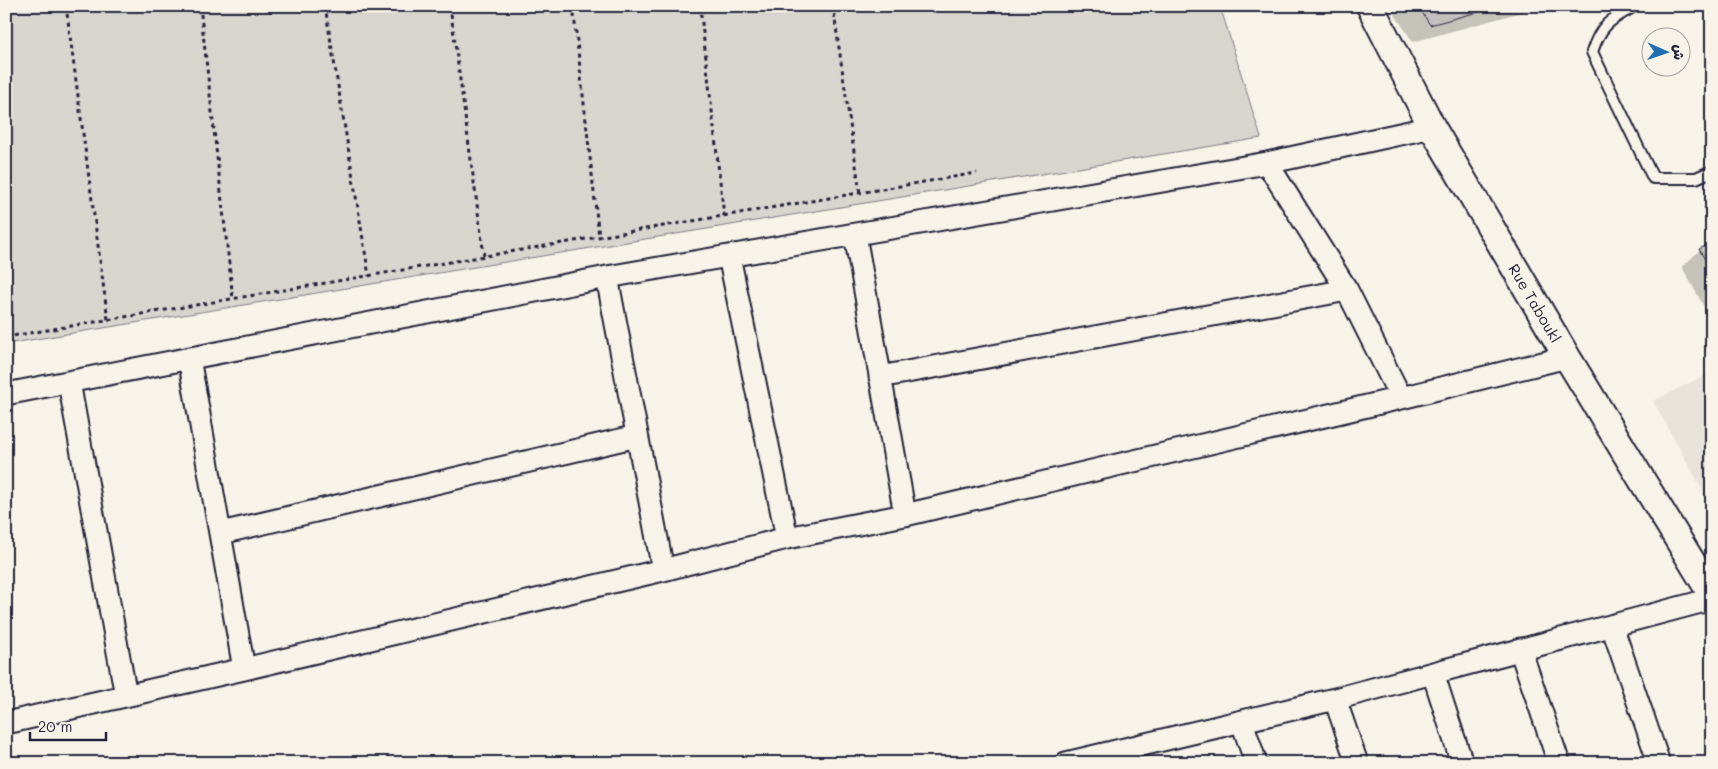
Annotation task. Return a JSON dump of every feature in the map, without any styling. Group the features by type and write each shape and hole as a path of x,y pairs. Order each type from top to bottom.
{"street":[{"name":"Rue Taboukl","path":"1370,6 1432,127 1567,357 1712,595"},
{"path":"6,394 607,277 1267,163 1432,127"},
{"path":"1267,163 1346,290 1401,398"},
{"path":"855,235 905,515"},
{"path":"729,256 786,538"},
{"path":"607,277 664,570"},
{"path":"880,378 1346,290"},
{"path":"6,723 664,570 786,538 905,515 1567,357"},
{"path":"190,358 244,669"},
{"path":"69,382 126,696"},
{"path":"221,533 638,436"},
{"path":"1066,763 1122,757 1242,722 1712,599"},
{"path":"1612,626 1659,763"},
{"path":"1520,649 1559,763"},
{"path":"1432,673 1462,763"},
{"path":"1335,699 1357,763"},
{"path":"1242,722 1256,763"}],"lane":[{"path":"1635,6 1610,20 1597,35 1592,52 1653,178 1696,178 1712,171"}],"path":[{"path":"66,6 108,320"},
{"path":"200,6 233,299"},
{"path":"325,6 369,276"},
{"path":"450,6 484,256"},
{"path":"573,6 599,237"},
{"path":"700,6 724,216"},
{"path":"833,6 860,193"},
{"path":"6,337 977,173"}],"shaded area":[{"path":"6,6 1220,6 1261,138 6,344"},
{"path":"1712,372 1712,507 1653,401"}],"building":[{"path":"1418,6 1500,6 1430,25"},
{"path":"1712,243 1712,272 1699,249"}]}
